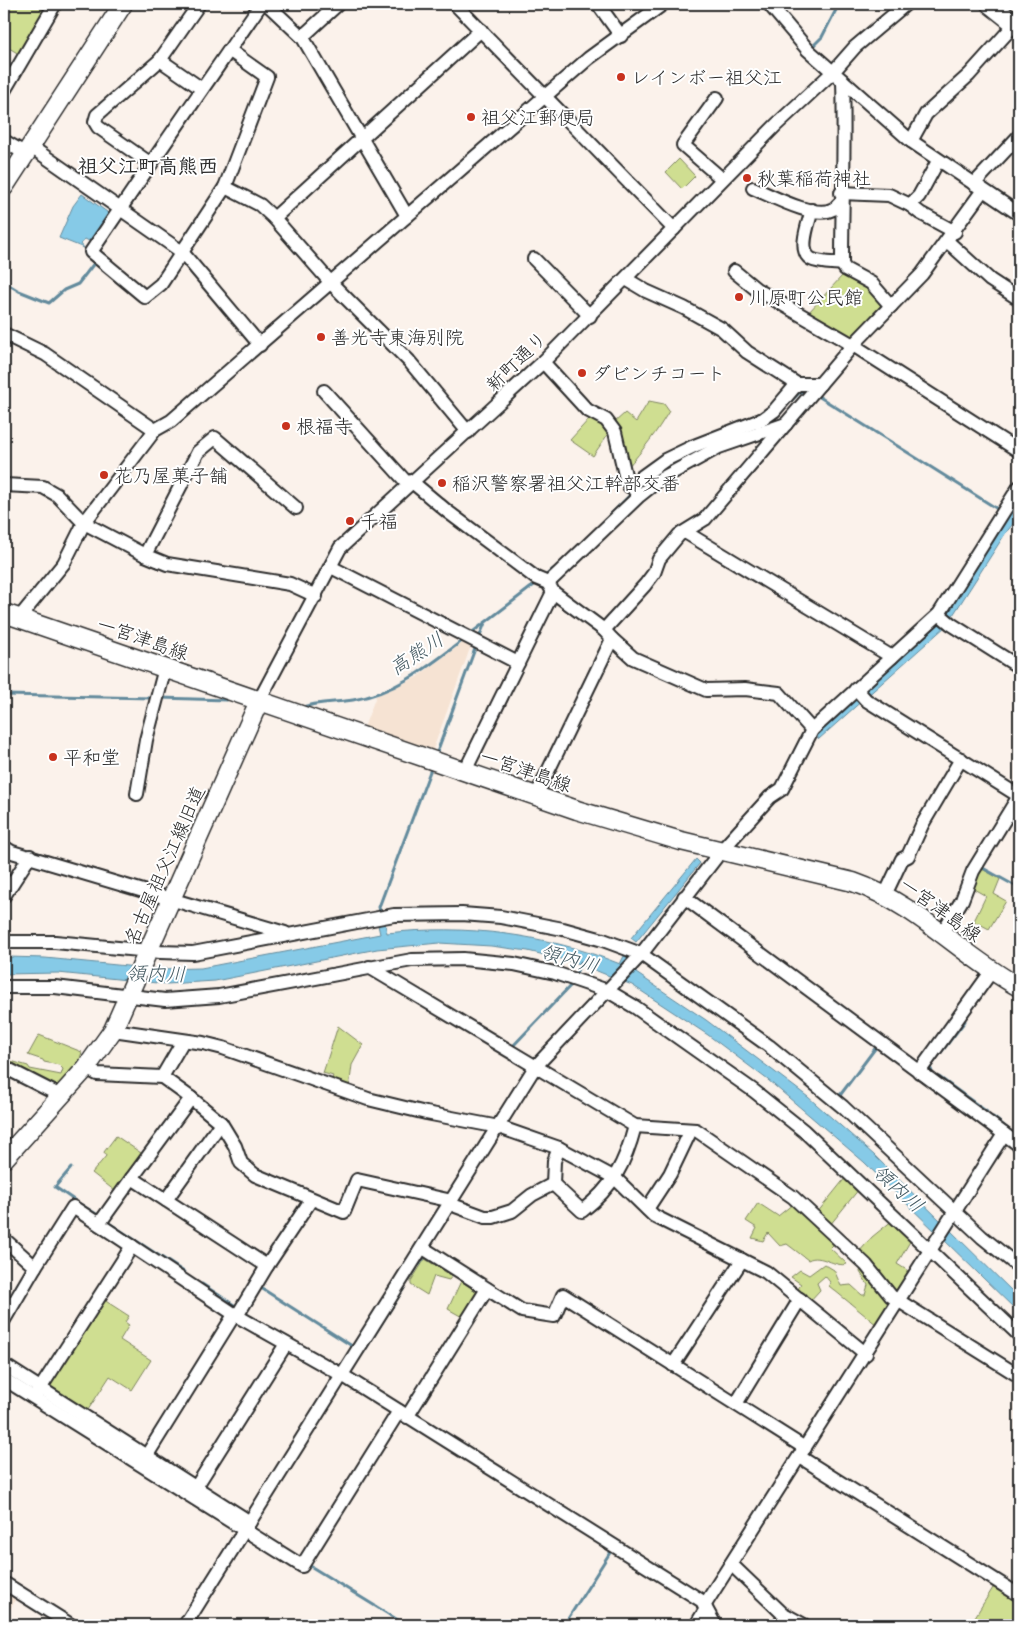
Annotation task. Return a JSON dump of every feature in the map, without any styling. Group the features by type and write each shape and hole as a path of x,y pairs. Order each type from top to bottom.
{"main road":[{"path":"4,187 123,4"},
{"path":"990,4 1017,25"},
{"name":"一宮津島線","path":"11,615 536,796 651,833 853,882 886,895 915,912 991,972 1019,987"},
{"name":"名古屋祖父江線旧道","path":"4,1159 86,1068 113,1030 131,994 260,700"}],"street":[{"path":"4,91 55,4"},
{"path":"151,164 98,127 95,122 97,115 160,60 199,4"},
{"path":"229,50 267,77 224,187 161,284 145,297 91,252 260,4"},
{"path":"267,4 302,37 407,216"},
{"path":"302,37 338,4"},
{"path":"455,4 674,229"},
{"path":"598,4 621,36"},
{"path":"11,615 64,563 84,523 155,430 171,420 260,345 589,58 663,4"},
{"path":"769,4 802,44 911,141 1019,214"},
{"name":"新町通り","path":"260,700 340,548 543,362 722,179 833,72 855,46 906,4"},
{"path":"911,141 926,114 969,76 1017,25"},
{"path":"274,218 481,30"},
{"path":"160,60 202,89"},
{"path":"843,81 845,139 842,197 842,264 845,269 871,282 892,306"},
{"path":"717,98 683,145 722,179"},
{"path":"536,796 608,635 654,573 659,559 685,532 705,519 853,345 922,274 951,236 979,187 1019,136"},
{"path":"4,141 28,150 120,209 182,252 260,345"},
{"path":"910,205 919,196 938,160"},
{"path":"224,187 260,205 274,218 331,283 409,361 468,432"},
{"path":"753,188 796,206 823,212 833,210 842,197"},
{"path":"842,197 889,196 910,205 951,236 990,280 1019,299"},
{"path":"812,210 804,245 808,255 811,259 842,264"},
{"path":"534,260 590,316"},
{"path":"734,271 756,288 853,345 1019,450"},
{"path":"626,279 646,292 684,308 722,328 747,352 797,384 820,384"},
{"path":"4,334 45,354 155,430"},
{"path":"543,362 587,410 606,420 616,432 635,492"},
{"path":"465,771 518,664 545,583 665,460 694,446 763,419 774,411 797,384"},
{"path":"324,391 410,483 545,583 633,658 706,690 745,690 778,693 812,730"},
{"path":"635,492 719,447 786,424"},
{"path":"145,555 198,452 215,438 296,508"},
{"path":"4,485 43,487 57,495 84,523 145,555 167,564 290,584 316,596"},
{"path":"184,1625 423,1248 535,1067 640,956 721,851 770,797 782,789 812,730 860,694 892,657 944,618 1019,487"},
{"path":"685,532 892,657"},
{"path":"331,567 518,664"},
{"path":"944,618 1019,667"},
{"path":"137,794 146,740 165,668"},
{"path":"860,694 1019,796 973,871 962,900 942,933"},
{"path":"886,895 902,859 908,856 922,824 961,760"},
{"path":"4,847 12,852 287,934"},
{"path":"4,896 30,856"},
{"path":"684,897 1019,1145"},
{"path":"4,942 55,942 149,952 192,953 394,915 462,914 501,918 563,929 603,940 640,956 769,1046 843,1108 955,1213 1019,1267"},
{"path":"4,987 55,987 131,994 166,1000 219,996 412,960 463,959 514,964 555,973 609,990 696,1048 804,1131 932,1249 1019,1334"},
{"path":"369,967 635,1126 696,1130 793,1197 866,1265 891,1296 1019,1376"},
{"path":"919,1072 991,972"},
{"path":"113,1030 222,1048 368,1099 426,1113 499,1127 559,1148 615,1178 654,1216 766,1272 866,1354"},
{"path":"162,1077 183,1041"},
{"path":"4,1067 61,1096"},
{"path":"86,1068 97,1074 162,1077 221,1123 235,1146 241,1163 255,1175 311,1200 344,1212 357,1180 451,1203 485,1217 493,1217 512,1211 532,1195 553,1184"},
{"path":"99,1224 191,1098"},
{"path":"166,1200 221,1123"},
{"path":"559,1148 554,1162 553,1184 582,1211 595,1201 615,1178 628,1154 635,1126"},
{"path":"647,1209 670,1174 691,1130"},
{"path":"696,1625 731,1564 1004,1134"},
{"path":"132,1178 267,1266"},
{"path":"143,1460 311,1200"},
{"path":"4,1320 73,1206 236,1315 342,1375 702,1601 714,1625"},
{"path":"4,1239 35,1268"},
{"path":"37,1393 132,1246"},
{"path":"423,1248 522,1311 554,1316 563,1295 736,1404 803,1452 1019,1595"},
{"path":"673,1365 742,1260"},
{"path":"143,1460 196,1487 302,1566 483,1298 487,1289"},
{"path":"736,1404 800,1300"},
{"path":"196,1487 286,1344"},
{"path":"4,1365 37,1393 247,1526"},
{"path":"4,1379 37,1393"},
{"path":"731,1564 782,1613 804,1625"},
{"path":"4,1583 71,1625"}],"shaded area":[{"path":"466,640 472,643 432,752 363,730 376,696 417,677"},
{"path":"4,1588 18,1596 4,1619"}],"green space":[{"path":"4,4 47,4 19,54 4,45"},
{"path":"679,159 695,176 682,189 666,172"},
{"path":"842,276 866,288 881,305 849,339 808,313"},
{"path":"649,401 664,404 669,411 650,441 627,468 615,422 625,413 636,422"},
{"path":"591,417 610,431 593,456 570,440"},
{"path":"982,869 1000,879 994,894 1006,901 989,929 974,921 986,896 972,888"},
{"path":"338,1026 363,1045 352,1065 349,1089 330,1083 333,1076 323,1073"},
{"path":"39,1035 82,1052 78,1065 58,1090 4,1065 4,1059 28,1066 30,1069 61,1075 63,1069 59,1065 44,1062 28,1055"},
{"path":"116,1136 144,1155 118,1190 115,1191 92,1173 106,1156 104,1152"},
{"path":"846,1177 859,1189 830,1225 817,1213"},
{"path":"758,1203 778,1216 793,1204 836,1242 830,1248 847,1264 842,1265 818,1258 808,1260 787,1244 780,1246 768,1233 763,1241 752,1238 757,1228 746,1221"},
{"path":"893,1220 912,1238 897,1264 910,1272 898,1292 893,1293 859,1252 872,1237"},
{"path":"425,1259 452,1276 449,1280 434,1276 427,1295 411,1285 411,1281"},
{"path":"824,1264 834,1270 841,1286 851,1285 862,1295 865,1295 868,1285 860,1272 861,1267 889,1303 877,1325 829,1286 830,1282 825,1276 817,1283 820,1290 809,1302 797,1291 801,1284 791,1277 800,1270 809,1275"},
{"path":"461,1281 481,1295 464,1318 448,1309"},
{"path":"101,1298 129,1316 125,1322 129,1325 120,1340 151,1360 132,1390 110,1376 86,1413 44,1387"},
{"path":"996,1583 1019,1597 1017,1625 970,1625"}],"water":[{"path":"82,194 107,212 108,215 89,241 85,239 81,244 84,248 59,238 73,206"},
{"path":"1019,500 1019,516 1005,534 946,626 819,739 815,734 942,622"},
{"path":"696,859 700,863 636,942 631,938"},
{"name":"領内川","path":"385,924 387,933 447,930 506,934 564,945 620,964 624,956 638,963 636,973 706,1020 808,1097 874,1155 1019,1298 1019,1313 864,1162 768,1080 708,1035 632,985 577,963 528,951 491,946 439,943 377,949 215,981 167,984 58,973 4,974 4,958 8,957 45,958 158,969 201,968 380,934 378,925"}],"waterway":[{"path":"812,47 822,37 839,4"},
{"path":"4,282 19,291 49,303 64,290 78,284 95,262"},
{"path":"769,424 800,392 809,391"},
{"path":"818,396 999,510"},
{"path":"637,489 682,459"},
{"path":"608,517 632,493"},
{"path":"543,578 553,569"},
{"path":"470,634 538,582"},
{"path":"478,640 485,623"},
{"path":"4,641 10,625"},
{"name":"高熊川","path":"300,708 320,703 353,700 384,691 411,677 463,640"},
{"path":"436,755 476,646"},
{"name":"高熊川","path":"4,695 153,698"},
{"name":"高熊川","path":"160,698 227,700"},
{"path":"380,912 379,907 432,766"},
{"path":"981,867 1019,888"},
{"name":"領内川","path":"576,973 581,962"},
{"path":"512,1047 572,984"},
{"path":"932,1072 930,1067 965,1021"},
{"path":"838,1098 877,1046"},
{"path":"939,1077 987,1112"},
{"path":"993,1117 1019,1138"},
{"path":"71,1168 55,1187 74,1200"},
{"path":"80,1204 98,1215"},
{"path":"106,1221 184,1272"},
{"path":"419,1265 425,1256 428,1258"},
{"path":"409,1280 416,1269"},
{"path":"202,1284 237,1307"},
{"path":"258,1286 352,1346"},
{"path":"363,1353 404,1288"},
{"path":"564,1625 611,1551"},
{"path":"307,1564 406,1625"}],"place":[{"name":"レインボー祖父江","path":"621,77"},
{"name":"祖父江郵便局","path":"471,117"},
{"name":"秋葉稲荷神社","path":"747,178"},
{"name":"川原町公民館","path":"739,297"},
{"name":"善光寺東海別院","path":"321,337"},
{"name":"ダビンチコート","path":"582,373"},
{"name":"根福寺","path":"286,426"},
{"name":"花乃屋菓子舗","path":"104,475"},
{"name":"稲沢警察署祖父江幹部交番","path":"442,483"},
{"name":"千福","path":"350,521"},
{"name":"平和堂","path":"53,757"}],"district":[{"name":"祖父江町高熊西","path":"148,165"}]}
